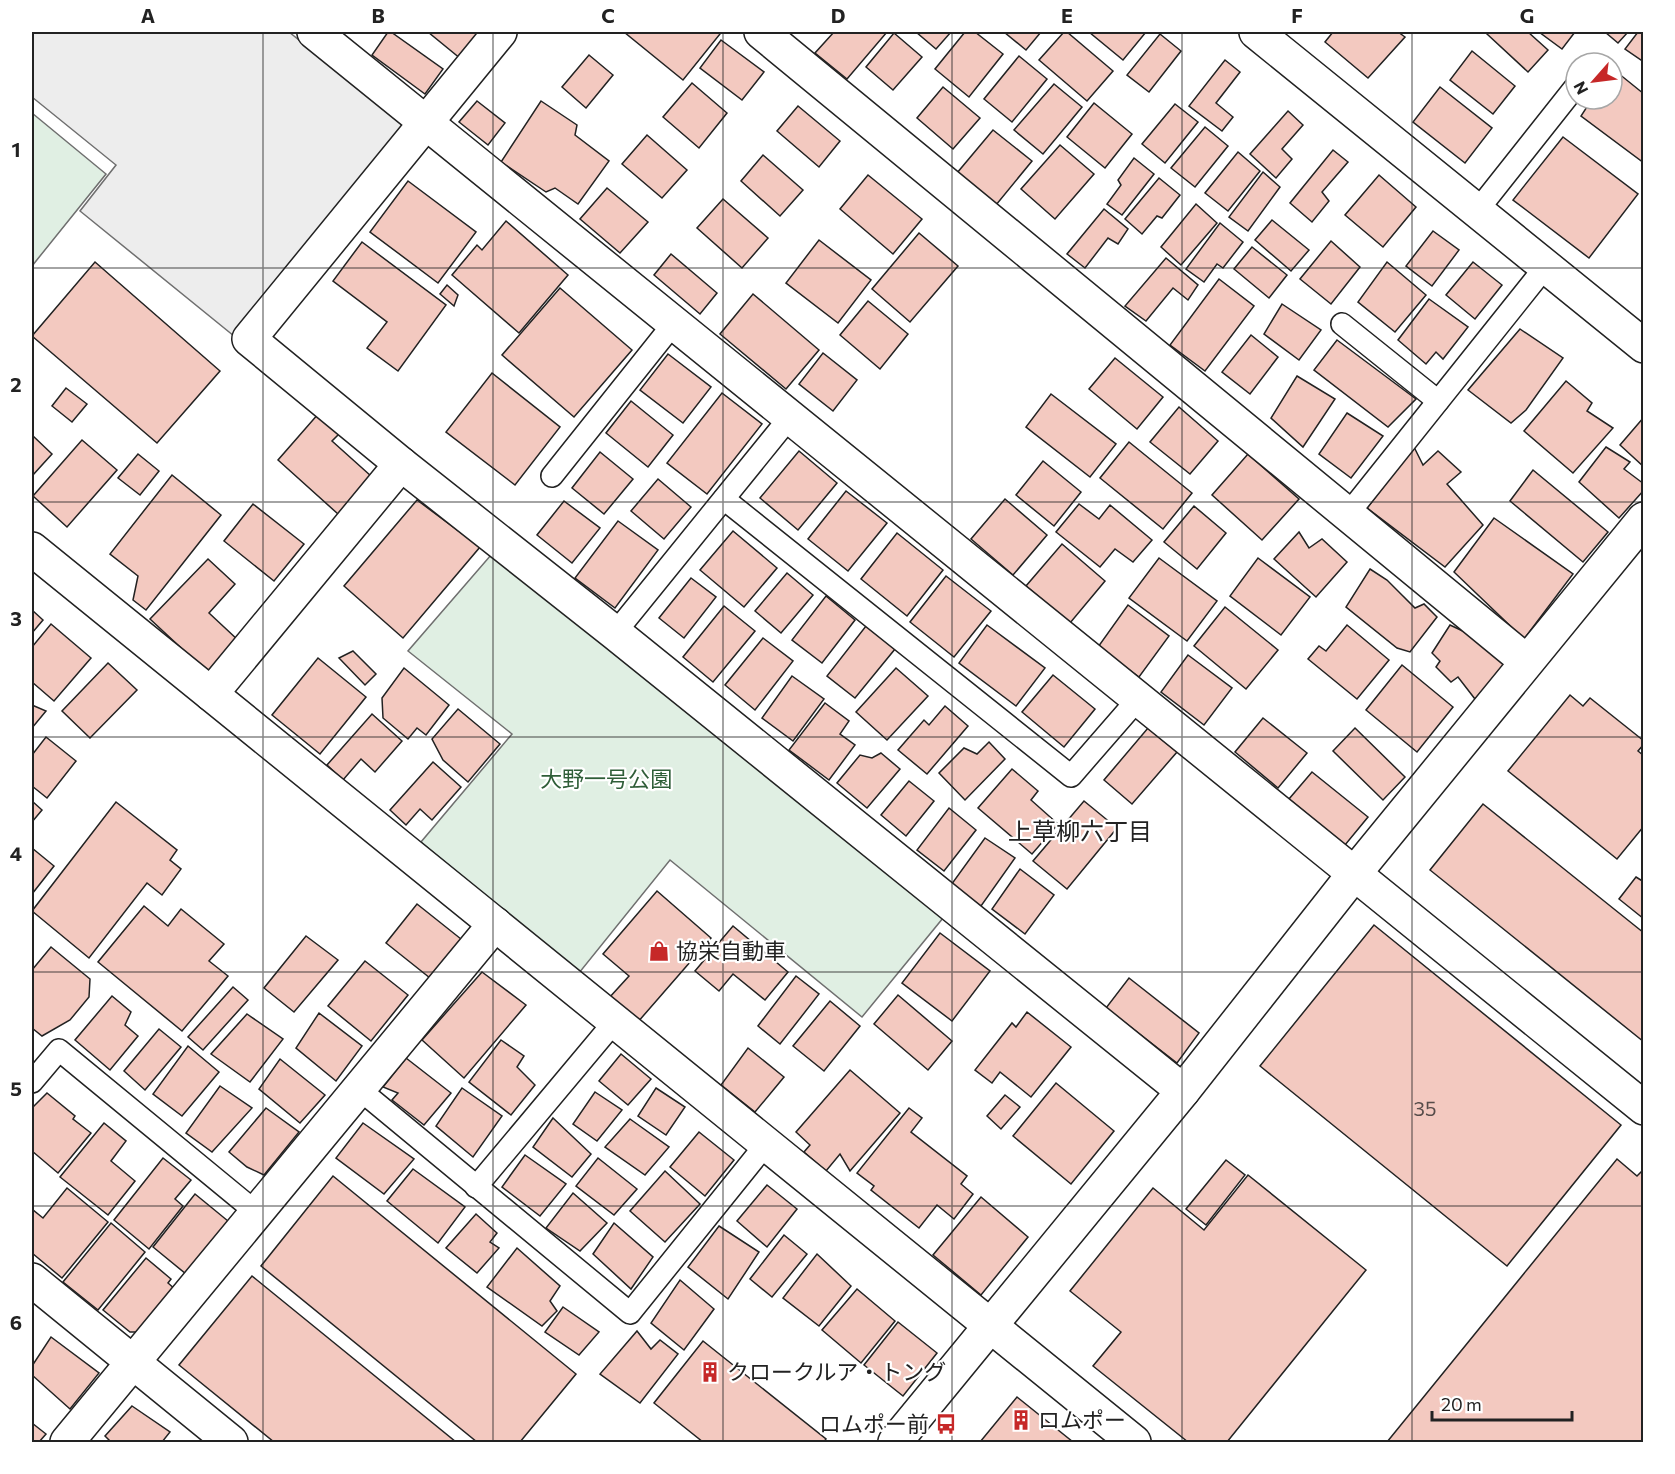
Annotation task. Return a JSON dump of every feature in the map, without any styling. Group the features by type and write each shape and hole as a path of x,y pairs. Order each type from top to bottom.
{"street":[{"path":"314,32 1644,1108"},
{"path":"500,32 249,339 401,464 615,633 1183,1091"},
{"path":"761,32 1526,661"},
{"path":"1256,32 1644,346"},
{"path":"211,694 401,464"},
{"path":"895,1443 1183,1091 1526,661 1644,519"},
{"path":"32,549 1134,1443"},
{"path":"67,1443 495,924"},
{"path":"32,1280 231,1443"}],"lane":[{"path":"1477,212 1564,101"},
{"path":"1348,514 1546,266"},
{"path":"552,476 674,323"},
{"path":"1342,324 1438,401"},
{"path":"615,633 790,417"},
{"path":"724,499 1071,776 1138,699"},
{"path":"476,1187 615,1021"},
{"path":"32,1082 59,1050 257,1213"},
{"path":"359,1089 630,1313 766,1144"}],"green space":[{"path":"32,113 106,174 32,266"},
{"name":"大野一号公園","path":"491,555 943,918 862,1017 670,860 579,973 421,842 512,734 408,651"}],"shaded area":[{"path":"32,32 289,32 404,125 234,336 80,211 116,165 32,97"}],"building":[{"path":"388,32 443,69 425,94 372,55"},
{"path":"428,32 484,32 461,59"},
{"path":"624,32 717,32 720,34 683,80"},
{"path":"834,32 887,32 847,79 815,53"},
{"path":"916,32 951,32 936,49"},
{"path":"965,32 975,32 1003,54 969,97 935,69"},
{"path":"1004,32 1041,32 1026,50"},
{"path":"1064,32 1067,32 1113,71 1087,101 1039,60"},
{"path":"1089,32 1146,32 1123,60"},
{"path":"1333,32 1398,32 1405,37 1368,78 1325,42"},
{"path":"1489,32 1528,32 1548,50 1528,72 1487,34"},
{"path":"1539,32 1575,32 1562,49"},
{"path":"1605,32 1628,32 1618,43"},
{"path":"1638,32 1644,32 1644,62 1625,49"},
{"path":"894,33 922,57 893,90 866,67"},
{"path":"1160,34 1181,51 1149,92 1127,75"},
{"path":"721,40 764,72 742,100 700,68"},
{"path":"1472,51 1515,86 1493,114 1450,80"},
{"path":"589,55 613,75 586,108 562,87"},
{"path":"1019,56 1047,79 1012,122 984,99"},
{"path":"1225,60 1240,72 1216,103 1233,117 1222,131 1189,106"},
{"path":"1624,78 1644,94 1644,163 1581,116 1584,111 1624,111"},
{"path":"692,83 727,113 699,148 663,117"},
{"path":"1054,84 1082,107 1043,154 1014,130"},
{"path":"943,87 980,118 953,149 917,118"},
{"path":"1440,87 1492,128 1465,163 1413,122"},
{"path":"477,101 505,123 488,145 459,122"},
{"path":"541,101 577,125 575,135 609,161 578,204 555,188 546,192 501,162"},
{"path":"1094,103 1132,134 1105,168 1067,137"},
{"path":"1175,104 1198,122 1165,163 1142,144"},
{"path":"798,106 840,141 819,167 777,131"},
{"path":"1288,111 1303,125 1282,149 1292,159 1276,178 1250,154"},
{"path":"1205,127 1228,146 1195,187 1171,168"},
{"path":"993,130 1032,161 996,205 957,173"},
{"path":"647,135 687,170 662,198 622,164"},
{"path":"1563,137 1638,194 1589,258 1513,200"},
{"path":"1060,145 1094,174 1055,219 1021,189"},
{"path":"1333,150 1348,162 1322,192 1329,201 1312,222 1290,203"},
{"path":"1238,152 1260,171 1228,211 1205,193"},
{"path":"763,155 803,190 780,216 741,181"},
{"path":"1134,158 1154,174 1122,215 1107,204 1121,185 1118,180"},
{"path":"1263,172 1280,187 1248,231 1229,217"},
{"path":"868,175 922,219 893,254 840,209"},
{"path":"1379,175 1416,207 1383,247 1345,215"},
{"path":"1159,178 1180,195 1162,218 1157,216 1142,234 1125,219"},
{"path":"408,181 476,232 438,283 370,232"},
{"path":"607,188 648,222 620,253 580,219"},
{"path":"723,199 768,238 742,268 697,228"},
{"path":"1196,204 1217,223 1181,265 1161,247"},
{"path":"1104,209 1128,229 1118,244 1108,238 1085,268 1067,254"},
{"path":"1272,220 1309,250 1291,271 1255,240"},
{"path":"506,221 568,275 519,333 452,275 477,245 482,250"},
{"path":"1220,223 1243,242 1223,268 1217,264 1204,282 1186,269"},
{"path":"1433,231 1459,250 1432,286 1406,266"},
{"path":"919,233 958,266 910,322 872,289"},
{"path":"819,240 871,280 838,323 786,283"},
{"path":"1331,241 1360,267 1331,304 1300,279"},
{"path":"362,242 446,305 398,371 367,348 387,322 333,281"},
{"path":"1252,247 1287,275 1269,298 1234,269"},
{"path":"671,254 717,293 700,314 654,275"},
{"path":"1166,258 1198,285 1188,300 1173,288 1146,321 1125,306"},
{"path":"95,262 220,371 157,443 32,336"},
{"path":"1387,262 1426,295 1395,332 1358,302"},
{"path":"1473,262 1502,285 1475,319 1446,295"},
{"path":"1219,279 1254,306 1205,371 1170,345"},
{"path":"447,285 458,295 454,306 440,294"},
{"path":"560,288 632,350 574,417 502,355"},
{"path":"753,294 819,350 786,389 720,334"},
{"path":"1429,299 1468,327 1443,359 1436,352 1426,364 1398,340"},
{"path":"868,301 908,334 880,369 840,335"},
{"path":"1282,304 1321,330 1299,360 1264,334"},
{"path":"1520,329 1563,358 1526,410 1511,423 1468,390"},
{"path":"1251,335 1278,357 1250,394 1222,372"},
{"path":"1337,340 1416,399 1388,427 1314,370"},
{"path":"823,353 857,380 833,411 799,384"},
{"path":"668,354 711,387 683,423 640,390"},
{"path":"1115,358 1163,397 1137,429 1089,389"},
{"path":"492,373 560,427 515,485 446,432"},
{"path":"1297,376 1335,399 1303,447 1271,418"},
{"path":"1566,381 1592,403 1587,411 1613,428 1573,473 1524,431"},
{"path":"66,388 87,404 72,422 52,406"},
{"path":"722,393 762,424 707,494 667,463"},
{"path":"1051,394 1116,444 1090,477 1026,427"},
{"path":"631,401 673,435 648,467 606,433"},
{"path":"1179,407 1218,441 1190,474 1150,442"},
{"path":"319,413 341,432 332,441 371,476 338,514 278,460"},
{"path":"1347,413 1383,436 1351,478 1319,454"},
{"path":"1644,417 1644,467 1620,445"},
{"path":"32,435 52,454 32,476"},
{"path":"82,440 117,470 67,527 33,496"},
{"path":"1129,442 1192,493 1163,529 1100,478"},
{"path":"1414,447 1423,465 1438,451 1461,472 1447,484 1483,525 1445,567 1367,508"},
{"path":"1606,447 1630,462 1624,469 1644,484 1644,490 1619,518 1579,482"},
{"path":"799,451 837,483 798,530 760,498"},
{"path":"600,452 633,479 604,514 572,488"},
{"path":"138,454 159,471 140,495 118,478"},
{"path":"1248,454 1299,499 1262,540 1212,495"},
{"path":"1043,461 1081,492 1054,526 1016,495"},
{"path":"1533,470 1608,532 1583,562 1510,501"},
{"path":"172,475 221,515 146,610 133,600 138,576 110,554"},
{"path":"658,479 691,507 664,539 631,511"},
{"path":"846,491 887,523 848,571 808,539"},
{"path":"1005,499 1047,535 1013,575 971,539"},
{"path":"417,500 480,547 403,638 344,586"},
{"path":"564,501 600,528 572,563 537,535"},
{"path":"253,504 304,544 274,581 224,541"},
{"path":"1079,504 1099,519 1110,505 1152,540 1133,562 1115,549 1100,567 1056,532"},
{"path":"1194,506 1226,533 1197,569 1164,542"},
{"path":"1494,518 1573,574 1524,639 1454,572"},
{"path":"618,521 658,550 615,608 575,578"},
{"path":"733,531 777,568 744,607 700,570"},
{"path":"1299,532 1309,548 1322,539 1347,562 1316,597 1274,559"},
{"path":"897,533 943,570 907,616 861,579"},
{"path":"1062,544 1105,581 1070,623 1026,586"},
{"path":"1159,558 1217,601 1187,641 1129,598"},
{"path":"1258,558 1310,597 1281,635 1230,596"},
{"path":"208,559 235,584 209,613 239,641 208,673 150,619"},
{"path":"1370,569 1387,580 1415,608 1424,604 1437,617 1410,652 1397,648 1346,607"},
{"path":"787,573 813,595 781,633 755,611"},
{"path":"946,576 991,611 954,657 910,622"},
{"path":"691,578 716,597 684,638 659,618"},
{"path":"826,596 855,620 822,663 792,640"},
{"path":"1128,605 1169,636 1139,677 1098,647"},
{"path":"724,606 755,631 713,682 683,657"},
{"path":"1225,607 1278,650 1246,689 1194,646"},
{"path":"32,610 43,620 32,633"},
{"path":"51,624 91,658 54,701 32,682 32,647"},
{"path":"987,625 1045,668 1016,706 959,663"},
{"path":"1347,625 1389,660 1357,699 1308,659 1319,646 1326,651"},
{"path":"1450,625 1467,633 1506,665 1475,699 1458,677 1451,682 1436,667 1440,661 1432,653"},
{"path":"866,626 895,649 855,698 827,676"},
{"path":"763,638 793,661 755,710 725,685"},
{"path":"353,651 376,674 365,685 339,658"},
{"path":"1188,655 1232,688 1204,725 1161,692"},
{"path":"318,658 366,697 320,754 272,715"},
{"path":"108,663 137,690 90,738 62,711"},
{"path":"1402,665 1453,707 1417,752 1366,710"},
{"path":"404,668 449,705 426,735 417,728 408,739 383,718 382,698"},
{"path":"896,668 928,696 887,740 856,712"},
{"path":"1053,675 1095,709 1064,747 1022,712"},
{"path":"792,676 824,699 793,741 762,718"},
{"path":"1570,695 1583,706 1590,698 1644,741 1638,751 1644,756 1644,826 1617,859 1508,771"},
{"path":"825,703 849,721 840,734 855,745 829,780 789,750"},
{"path":"32,705 46,711 32,728"},
{"path":"945,706 968,726 927,774 898,750 924,720 929,725"},
{"path":"458,709 500,744 468,782 443,760 432,739"},
{"path":"372,714 402,741 375,772 361,759 343,780 327,765"},
{"path":"1263,718 1307,753 1278,788 1235,752"},
{"path":"1148,728 1177,752 1132,804 1104,780"},
{"path":"1355,728 1405,777 1383,800 1333,751"},
{"path":"46,737 76,761 47,798 32,786 32,755"},
{"path":"989,742 1005,759 965,800 939,773 964,748 977,754"},
{"path":"881,753 900,769 867,808 837,783 860,755 872,758"},
{"path":"433,762 461,787 432,820 420,809 406,825 390,810"},
{"path":"1012,769 1038,791 1031,800 1058,824 1032,854 978,808"},
{"path":"1312,772 1368,817 1345,845 1289,799"},
{"path":"909,781 934,801 906,836 881,815"},
{"path":"32,801 42,810 32,822"},
{"path":"1084,801 1117,828 1067,889 1033,861"},
{"path":"116,802 177,850 170,860 181,869 162,895 147,883 89,958 32,911"},
{"path":"1483,804 1644,933 1644,1042 1430,870"},
{"path":"949,808 976,830 944,871 917,850"},
{"path":"985,838 1015,858 981,906 951,885"},
{"path":"32,848 54,866 32,894"},
{"path":"1020,869 1054,895 1025,934 992,909"},
{"path":"1636,877 1644,882 1644,919 1619,899"},
{"path":"657,891 711,938 637,1023 609,998 629,976 603,954"},
{"path":"417,904 461,939 430,978 386,943"},
{"path":"144,906 168,926 181,909 224,944 209,961 228,976 182,1031 98,962"},
{"path":"1374,925 1621,1125 1507,1266 1260,1066"},
{"path":"733,926 788,972 765,1000 733,974 719,991 695,971"},
{"path":"940,933 990,971 952,1021 902,983"},
{"path":"306,936 338,960 294,1012 264,988"},
{"path":"51,947 90,979 89,997 70,1020 42,1036 32,1028 32,970"},
{"path":"365,961 408,995 371,1041 328,1006"},
{"path":"482,972 526,1005 464,1078 422,1040"},
{"path":"796,976 819,994 780,1044 758,1026"},
{"path":"1129,978 1199,1033 1177,1063 1106,1008"},
{"path":"233,987 248,1000 203,1050 188,1037"},
{"path":"898,995 952,1041 928,1070 874,1024"},
{"path":"112,996 131,1012 125,1025 138,1036 110,1070 75,1040"},
{"path":"830,1001 860,1026 824,1071 793,1046"},
{"path":"1027,1012 1071,1047 1031,1097 1000,1072 992,1083 975,1070 1012,1023 1016,1027"},
{"path":"319,1013 362,1046 336,1081 296,1048"},
{"path":"247,1014 283,1039 250,1082 211,1054"},
{"path":"159,1029 181,1047 145,1090 124,1071"},
{"path":"501,1040 524,1056 517,1067 535,1085 511,1115 469,1082"},
{"path":"188,1046 219,1072 182,1116 153,1094"},
{"path":"748,1048 784,1077 755,1112 721,1085"},
{"path":"621,1054 651,1079 628,1105 599,1081"},
{"path":"406,1058 451,1093 424,1125 392,1100 398,1093 383,1087"},
{"path":"280,1059 325,1095 300,1123 259,1089"},
{"path":"850,1070 900,1113 850,1171 840,1154 826,1171 804,1152 810,1145 796,1132"},
{"path":"1056,1083 1114,1131 1071,1184 1013,1136"},
{"path":"220,1086 252,1108 212,1152 186,1133"},
{"path":"462,1088 502,1116 473,1157 436,1126"},
{"path":"656,1088 685,1107 666,1135 638,1116"},
{"path":"595,1092 622,1110 597,1141 573,1124"},
{"path":"47,1093 75,1116 73,1119 91,1133 58,1173 32,1151 32,1108"},
{"path":"1005,1095 1020,1107 1001,1129 987,1116"},
{"path":"266,1108 299,1132 264,1175 247,1167 229,1152"},
{"path":"909,1108 922,1118 911,1132 967,1176 961,1184 973,1194 954,1219 937,1205 919,1228 871,1190 874,1186 857,1173"},
{"path":"553,1118 591,1154 572,1177 533,1147"},
{"path":"630,1119 669,1147 645,1175 605,1147"},
{"path":"104,1123 126,1141 111,1161 135,1181 108,1215 60,1177"},
{"path":"363,1123 414,1159 384,1194 336,1158"},
{"path":"699,1132 734,1160 705,1196 670,1167"},
{"path":"525,1155 566,1184 540,1216 502,1187"},
{"path":"163,1158 191,1180 175,1199 183,1206 149,1249 114,1220"},
{"path":"598,1158 637,1189 614,1215 576,1186"},
{"path":"1617,1159 1637,1176 1644,1169 1644,1442 1387,1442"},
{"path":"1226,1160 1245,1175 1206,1225 1186,1209"},
{"path":"413,1169 465,1207 438,1243 387,1201"},
{"path":"665,1171 700,1204 665,1242 630,1211"},
{"path":"1248,1175 1366,1270 1227,1442 1188,1442 1093,1366 1121,1332 1070,1291 1153,1188 1204,1230"},
{"path":"333,1176 576,1374 520,1442 477,1442 261,1266"},
{"path":"767,1185 797,1209 767,1247 737,1221"},
{"path":"67,1188 108,1222 62,1278 32,1253 32,1212 33,1210 43,1218"},
{"path":"573,1193 607,1223 580,1251 546,1228"},
{"path":"195,1194 228,1221 186,1274 153,1247"},
{"path":"981,1197 1028,1237 981,1295 933,1255"},
{"path":"476,1214 497,1233 490,1242 499,1248 477,1273 446,1248"},
{"path":"111,1223 145,1252 98,1310 63,1282"},
{"path":"614,1223 653,1257 631,1289 593,1254"},
{"path":"719,1226 759,1252 728,1299 688,1267"},
{"path":"784,1235 807,1254 772,1297 750,1279"},
{"path":"517,1248 560,1286 550,1301 557,1311 542,1326 487,1287"},
{"path":"817,1254 851,1286 819,1326 783,1298"},
{"path":"146,1258 171,1279 168,1283 176,1290 141,1332 130,1332 103,1310"},
{"path":"252,1276 456,1442 274,1442 179,1365"},
{"path":"680,1280 714,1309 684,1350 651,1323"},
{"path":"857,1289 895,1321 861,1363 822,1330"},
{"path":"563,1307 599,1332 579,1355 545,1332"},
{"path":"898,1322 937,1353 903,1396 864,1365"},
{"path":"637,1331 651,1349 660,1340 678,1354 640,1403 600,1374"},
{"path":"51,1337 99,1373 70,1409 32,1375 32,1366"},
{"name":"クロークルア・トング","path":"703,1341 826,1439 824,1442 703,1442 654,1403"},
{"name":"ロムポー","path":"1017,1397 1073,1442 980,1442"},
{"path":"132,1406 170,1432 162,1442 111,1442 105,1436"},
{"path":"32,1423 46,1434 39,1442 32,1442"}],"place":[{"name":"協栄自動車","path":"659,951"},
{"name":"クロークルア・トング","path":"710,1372"},
{"name":"ロムポー","path":"1021,1420"},
{"name":"ロムポー前","path":"946,1424"}],"district":[{"name":"上草柳六丁目","path":"1080,832"}]}
